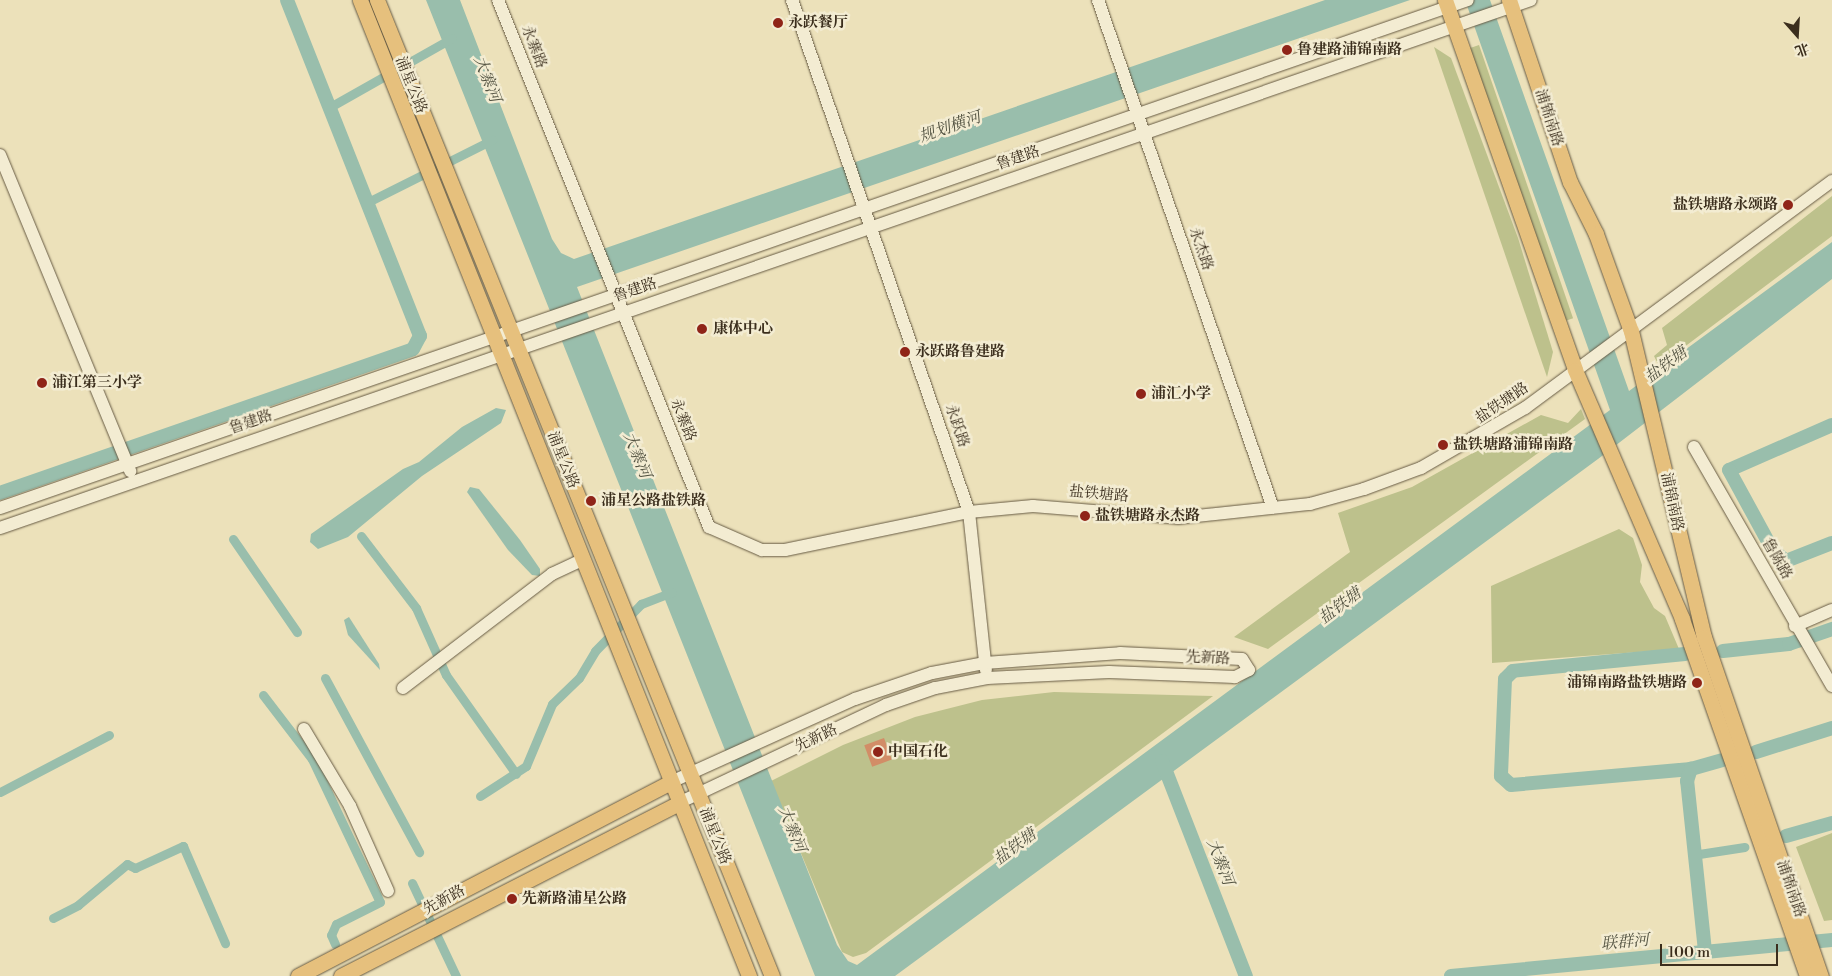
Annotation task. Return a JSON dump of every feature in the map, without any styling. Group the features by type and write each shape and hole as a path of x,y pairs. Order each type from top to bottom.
{"main road":[{"name":"浦星公路","path":"360,0 491,337 749,976"},
{"name":"浦星公路","path":"377,0 772,976"},
{"name":"浦锦南路","path":"1447,3 1447,29 1462,50 1575,370 1685,628 1796,922"},
{"name":"浦锦南路","path":"1510,3 1570,182 1596,234 1631,331 1655,422 1704,637 1812,969"},
{"name":"先新路","path":"298,976 671,782"},
{"name":"先新路","path":"343,976 679,803"}],"street":[{"name":"永寨路","path":"498,0 613,294 709,527 740,542"},
{"name":"永跃路","path":"792,0 969,512 987,678"},
{"name":"永杰路","path":"1098,0 1273,508"},
{"name":"鲁建路","path":"0,508 534,321 1432,12 1447,3 1468,0"},
{"name":"鲁建路","path":"0,528 499,353 1447,29 1510,3 1531,0"},
{"path":"0,154 5,182 134,480"},
{"path":"1631,331 1832,181"},
{"name":"盐铁塘路","path":"740,542 762,550 786,550 969,512 1033,506 1178,518 1310,504 1421,468 1477,440 1631,331"},
{"name":"鲁陈路","path":"1694,447 1806,645 1832,686"},
{"path":"403,688 447,657 552,574 582,560"},
{"path":"1797,628 1831,610"},
{"name":"先新路","path":"671,782 763,739 880,689 985,662 1120,653 1242,660 1249,670 1234,677 1109,672 987,678 886,704 679,803"},
{"path":"304,729 350,806 388,891"}],"green space":[{"path":"1479,45 1573,318 1560,323 1466,50"},
{"path":"1434,47 1451,58 1518,238 1553,352 1547,377"},
{"path":"1832,196 1832,236 1659,366 1654,356 1667,345 1662,328"},
{"path":"1581,409 1585,419 1268,649 1234,637 1350,552 1338,513 1412,487 1541,415 1568,423"},
{"path":"1619,529 1633,538 1642,565 1640,582 1654,608 1665,616 1679,649 1492,663 1491,586"},
{"path":"1054,692 1213,696 866,953 853,957 842,952 771,781 843,745 915,717 982,700"},
{"path":"1832,833 1832,920 1824,921 1796,847"}],"water":[{"name":"盐铁塘","path":"426,0 460,0 552,239 561,253 574,259 1325,0 1410,0 577,287 837,945 848,961 857,965 1610,410 1465,0 1490,0 1629,391 1832,242 1832,279 1598,459 895,976 815,976"},
{"path":"496,408 506,410 501,423 422,476 348,537 318,549 310,542 311,534 403,469 419,462 462,427"},
{"path":"470,487 479,489 520,540 540,569 540,576 532,575 508,550 467,492"},
{"path":"349,617 379,664 380,670 348,635 344,620"}],"building":[{"name":"中国石化","path":"884,738 892,760 872,767 864,745"}],"waterway":[{"path":"0,493 413,349 420,336 287,0"},
{"path":"330,107 452,38"},
{"path":"368,202 492,140"},
{"path":"1832,425 1729,470 1772,549 1786,561 1832,543"},
{"path":"361,536 416,608 446,675 516,774"},
{"path":"233,539 297,632"},
{"path":"480,796 526,766 552,704 579,678 595,651 641,604 672,592"},
{"path":"1723,651 1789,644 1832,629"},
{"path":"1685,654 1513,671 1505,679 1501,776 1511,785 1691,769"},
{"path":"325,678 419,852"},
{"path":"263,695 312,759 380,902 336,924 331,935 335,944"},
{"path":"1756,752 1832,728"},
{"path":"0,792 109,735"},
{"path":"1705,951 1687,781 1691,769 1722,760"},
{"name":"大寨河","path":"1162,761 1246,976"},
{"path":"1786,836 1832,823"},
{"path":"53,918 78,905 127,864 135,868 183,846 225,943"},
{"path":"1699,854 1744,847"},
{"path":"412,883 456,976"},
{"name":"联群河","path":"1451,976 1832,940"}],"place":[{"name":"永跃餐厅","path":"778,23"},
{"name":"鲁建路浦锦南路","path":"1287,50"},
{"name":"盐铁塘路永颂路","path":"1788,205"},
{"name":"康体中心","path":"702,329"},
{"name":"永跃路鲁建路","path":"905,352"},
{"name":"浦江第三小学","path":"42,383"},
{"name":"浦汇小学","path":"1141,394"},
{"name":"盐铁塘路浦锦南路","path":"1443,445"},
{"name":"浦星公路盐铁路","path":"591,501"},
{"name":"盐铁塘路永杰路","path":"1085,516"},
{"name":"浦锦南路盐铁塘路","path":"1697,683"},
{"name":"中国石化","path":"878,752"},
{"name":"先新路浦星公路","path":"512,899"}],"water label":[{"name":"规划横河","path":"950,127"}]}
